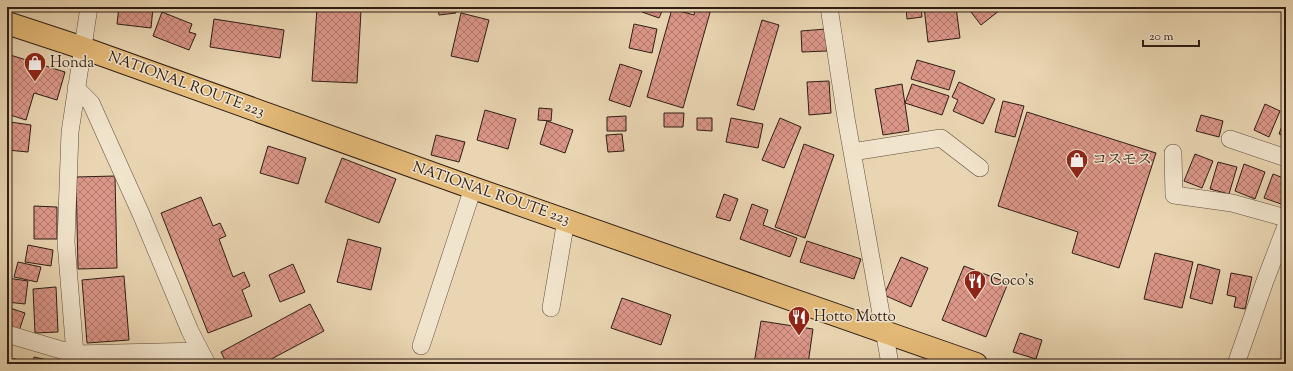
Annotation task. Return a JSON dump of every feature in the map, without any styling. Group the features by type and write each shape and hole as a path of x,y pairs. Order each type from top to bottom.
{"highway":[{"name":"NATIONAL ROUTE 223","path":"7,23 83,48 473,188 976,364"}],"street":[{"path":"74,359 66,242 70,132 89,7"},
{"path":"829,7 852,152 890,364"},
{"path":"7,334 74,359 204,357 190,331 135,200 91,103 76,88"},
{"path":"852,152 941,138 980,168"},
{"path":"1230,139 1286,158"},
{"path":"1173,153 1174,195 1232,203 1286,218"},
{"path":"421,346 473,188"},
{"path":"551,308 566,220"},
{"path":"1236,364 1265,280 1286,226"}],"building":[{"path":"119,7 153,8 151,28 117,24"},
{"path":"438,7 455,7 456,13 439,15"},
{"path":"644,7 664,7 659,18 642,12"},
{"path":"696,7 711,9 683,108 647,97 672,9 694,15"},
{"path":"906,7 921,7 922,17 907,19"},
{"path":"924,7 956,7 960,38 928,42"},
{"path":"967,7 997,7 1000,10 981,25"},
{"path":"317,8 361,11 357,83 312,81"},
{"path":"162,12 192,24 189,32 196,34 189,50 153,36"},
{"path":"461,13 489,20 478,62 451,56"},
{"path":"214,19 284,30 280,58 210,47"},
{"path":"762,20 779,25 754,110 737,105"},
{"path":"634,24 657,29 652,53 629,48"},
{"path":"826,29 827,51 802,52 801,31"},
{"name":"Honda","path":"7,54 65,72 57,100 34,93 26,120 7,114"},
{"path":"917,60 955,71 949,90 911,79"},
{"path":"620,64 642,71 630,107 609,100"},
{"path":"829,81 831,113 809,115 807,82"},
{"path":"959,82 995,99 983,124 953,111 958,100 952,97"},
{"path":"902,84 909,131 883,135 875,89"},
{"path":"912,84 949,96 942,115 905,103"},
{"path":"1003,101 1024,106 1015,137 995,132"},
{"path":"1265,104 1280,111 1269,137 1254,130"},
{"path":"539,108 552,109 551,121 538,120"},
{"path":"485,110 516,119 508,149 477,140"},
{"name":"コスモス","path":"1027,112 1156,153 1119,268 1072,253 1078,232 998,206"},
{"path":"664,113 684,113 683,127 664,127"},
{"path":"1201,115 1223,121 1219,137 1196,131"},
{"path":"1286,115 1286,136 1279,134"},
{"path":"626,116 626,131 607,131 607,117"},
{"path":"697,118 712,118 712,131 697,130"},
{"path":"731,118 763,124 758,148 726,142"},
{"path":"780,118 801,127 784,168 762,160"},
{"path":"547,121 573,130 565,153 540,144"},
{"path":"10,122 31,125 28,152 7,150"},
{"path":"622,134 624,151 608,152 606,135"},
{"path":"436,135 465,142 459,162 431,155"},
{"path":"804,144 834,155 805,238 775,227"},
{"path":"268,146 306,158 298,184 260,173"},
{"path":"1195,154 1213,161 1202,188 1184,181"},
{"path":"342,158 396,179 379,223 325,202"},
{"path":"1218,162 1237,167 1229,194 1210,189"},
{"path":"1244,164 1265,172 1255,199 1235,191"},
{"path":"1273,174 1286,179 1286,200 1284,205 1264,198"},
{"path":"115,176 117,268 78,269 76,177"},
{"path":"724,194 738,199 730,221 716,217"},
{"path":"201,197 213,226 220,223 226,236 219,239 233,277 244,272 250,286 242,290 252,316 208,333 161,213"},
{"path":"752,204 768,210 763,225 797,238 790,257 740,239"},
{"path":"34,206 57,207 57,239 34,239"},
{"path":"348,239 381,248 371,290 337,282"},
{"path":"807,241 861,259 854,279 800,262"},
{"path":"28,245 53,250 51,266 25,262"},
{"path":"1155,253 1193,262 1182,308 1144,299"},
{"path":"901,257 928,268 911,307 884,295"},
{"path":"18,262 41,267 37,282 14,277"},
{"path":"293,264 305,292 280,302 269,275"},
{"path":"1198,264 1220,270 1212,304 1190,298"},
{"name":"Coco's","path":"964,266 1008,283 986,337 942,320"},
{"path":"1231,273 1252,277 1245,309 1234,307 1236,297 1227,295"},
{"path":"124,276 129,340 87,343 82,280"},
{"path":"7,278 28,281 25,304 7,302"},
{"path":"56,287 58,332 35,333 33,289"},
{"path":"622,298 671,315 661,345 611,328"},
{"path":"310,304 324,331 262,364 227,364 221,352"},
{"path":"7,307 25,313 19,331 7,327"},
{"path":"761,321 813,329 808,364 754,364"},
{"path":"1020,333 1042,340 1036,359 1013,352"},
{"path":"34,357 61,363 61,364 32,364"},
{"path":"82,358 136,360 136,364 82,364"},
{"path":"7,359 16,359 16,364 7,364"}],"place":[{"name":"Honda","path":"35,82"},
{"name":"コスモス","path":"1077,180"},
{"name":"Coco's","path":"975,300"},
{"name":"Hotto Motto","path":"799,336"}]}
